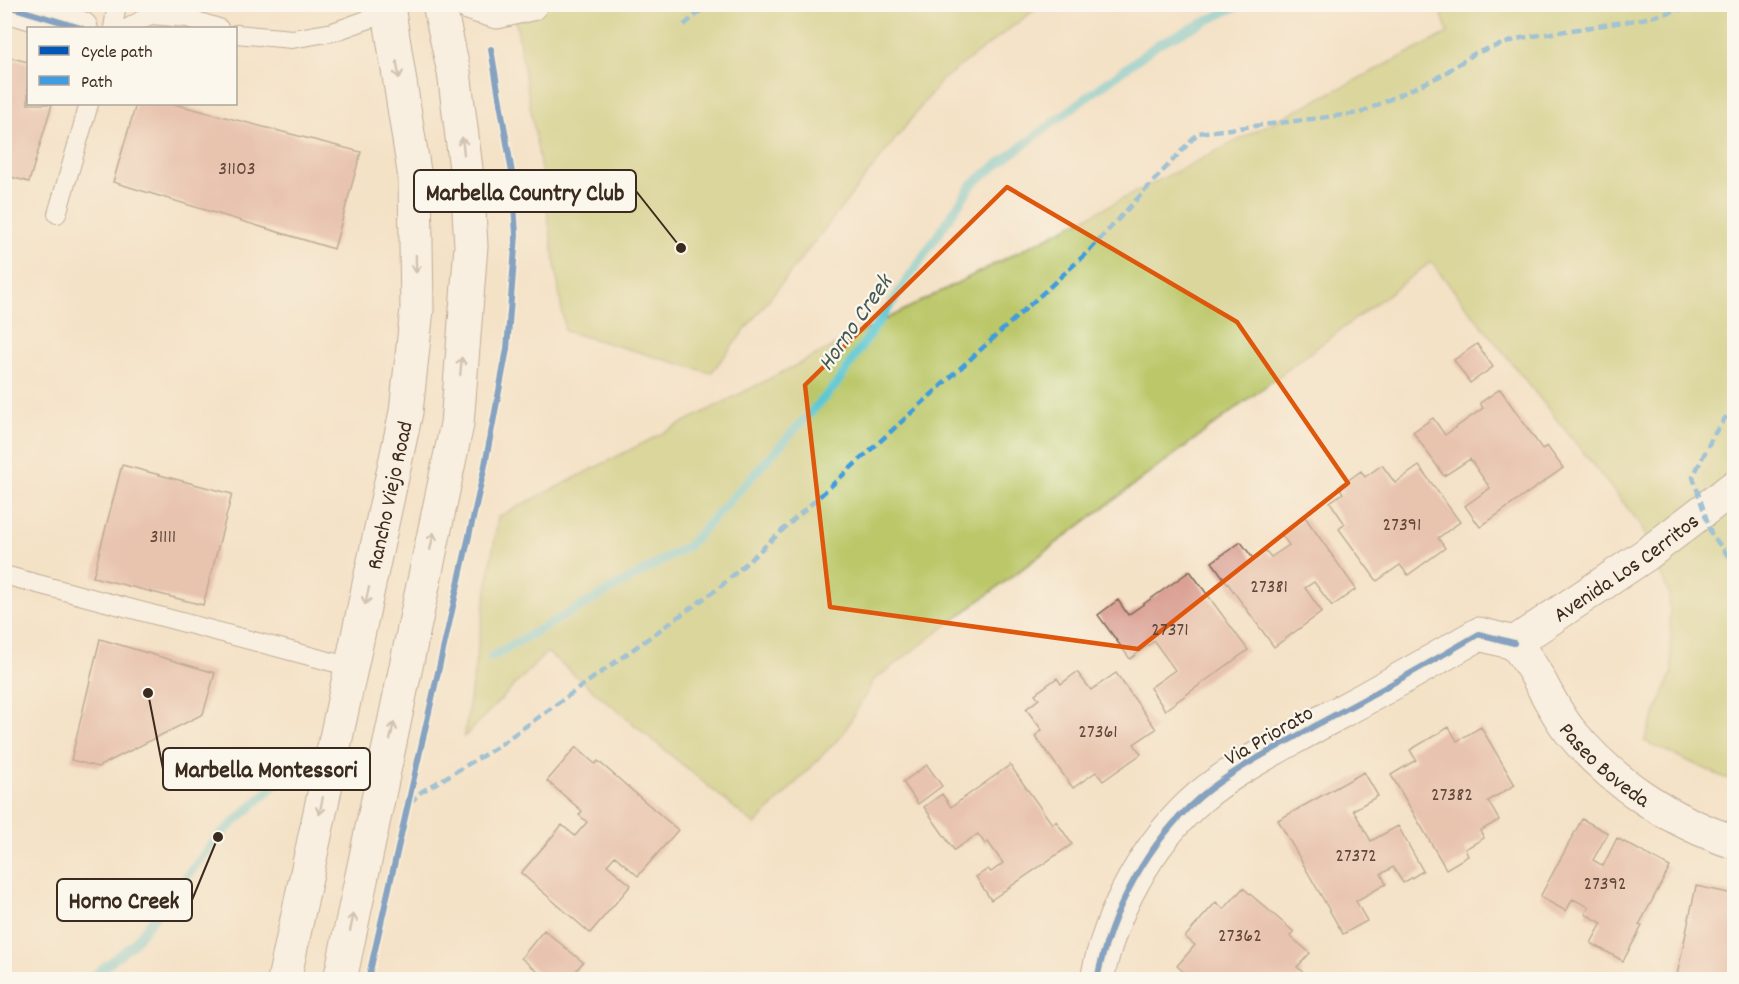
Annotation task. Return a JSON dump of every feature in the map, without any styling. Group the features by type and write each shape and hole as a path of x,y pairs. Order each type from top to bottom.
{"main road":[{"path":"340,980 457,424 471,246 467,177 454,72 439,4"},
{"path":"470,4 497,12 531,4"},
{"path":"4,5 78,27"},
{"name":"Rancho Viejo Road","path":"284,980 404,424 417,309 414,178 396,7"},
{"name":"Avenida Los Cerritos","path":"1514,643 1647,554 1734,487"},
{"name":"Via Priorato","path":"1097,980 1103,950 1127,895 1156,844 1200,797 1255,759 1479,634 1514,643"},
{"name":"Paseo Boveda","path":"1514,643 1528,658 1570,731 1614,776 1671,815 1734,842"}],"lane":[{"path":"113,27 117,4"},
{"path":"237,34 292,39 333,32 396,7"},
{"path":"130,27 150,15 187,18 216,27"},
{"path":"57,214 89,105"},
{"path":"4,575 351,666"}],"highlighted area":[{"path":"1007,187 1237,322 1348,483 1138,649 830,607 805,385"}],"green space":[{"path":"513,5 1041,5 942,80 711,373 565,331"},
{"path":"1734,5 1734,779 1725,778 1644,741 1672,672 1669,594 1641,525 1431,262 874,680 843,734 755,825 547,652 464,737 498,517 1448,33 1439,6"}],"building":[{"path":"4,56 27,62 27,105 52,105 29,182 4,175"},
{"path":"136,105 178,105 361,152 334,249 113,182"},
{"path":"1477,344 1493,367 1470,383 1454,360"},
{"path":"1500,389 1542,449 1547,446 1563,468 1480,527 1465,506 1490,488 1470,459 1444,476 1413,432 1433,418 1445,435 1483,408 1480,403"},
{"path":"122,465 232,494 203,605 93,577"},
{"path":"1382,465 1395,483 1419,466 1460,522 1438,538 1445,548 1408,575 1400,565 1377,581 1339,529 1345,524 1330,502 1343,493 1339,487 1361,471 1365,477"},
{"path":"1305,517 1356,589 1332,606 1314,582 1305,588 1322,612 1274,647 1212,562 1241,542 1254,560 1266,551 1271,557 1289,545 1281,534"},
{"path":"1190,571 1248,650 1165,710 1150,688 1175,670 1154,641 1130,659 1098,615 1118,600 1128,615"},
{"path":"100,639 215,673 203,714 98,767 71,760"},
{"path":"1077,672 1091,690 1116,673 1156,729 1134,744 1141,754 1103,781 1096,772 1073,788 1035,736 1042,730 1026,709 1039,699 1035,694 1057,678 1061,684"},
{"path":"1449,727 1457,741 1481,727 1515,785 1488,801 1499,820 1480,831 1484,838 1465,849 1468,856 1446,869 1391,775 1416,760 1410,750"},
{"path":"576,747 595,764 598,761 678,830 638,876 615,856 607,865 631,885 590,933 521,873 562,825 575,836 587,822 579,815 582,811 547,781"},
{"path":"927,765 942,786 918,804 903,782"},
{"path":"1010,765 1052,824 1056,821 1072,844 991,900 976,877 988,869 991,872 1003,863 988,842 985,844 978,834 954,850 924,807 942,794 951,807"},
{"path":"1364,772 1378,796 1353,810 1371,841 1398,826 1423,871 1403,883 1393,867 1381,874 1386,884 1356,901 1367,921 1343,934 1278,820"},
{"path":"1582,819 1608,833 1593,860 1603,866 1617,838 1670,867 1623,961 1591,943 1602,923 1585,914 1589,907 1573,899 1566,911 1540,897"},
{"path":"1696,886 1734,894 1734,980 1676,980"},
{"path":"1243,888 1294,932 1290,936 1310,953 1297,967 1303,972 1297,980 1193,980 1177,966 1195,945 1185,937 1216,902 1224,909"},
{"path":"544,930 583,962 569,980 548,980 521,958"}],"waterway":[{"name":"Horno Creek","path":"491,657 688,546 835,386 973,183 1158,44 1242,4"},
{"name":"Horno Creek","path":"88,980 133,944 218,837 290,771"}],"marked path":[{"path":"684,25 709,4"},
{"path":"410,803 421,792 494,749 720,587 1089,251 1198,133 1360,113 1442,75 1475,53 1521,38 1642,19 1704,4"},
{"path":"1734,405 1713,436 1693,477 1711,533 1734,564"}],"cycle path":[{"path":"4,5 78,27"},
{"path":"368,980 484,470 507,349 516,235 512,173 491,49"},
{"path":"1097,980 1111,929 1134,880 1164,835 1200,797 1258,757 1479,634 1514,643"}],"place":[{"name":"Marbella Country Club","path":"681,248"},
{"name":"Marbella Montessori","path":"148,693"},
{"name":"Horno Creek","path":"218,837"}]}
